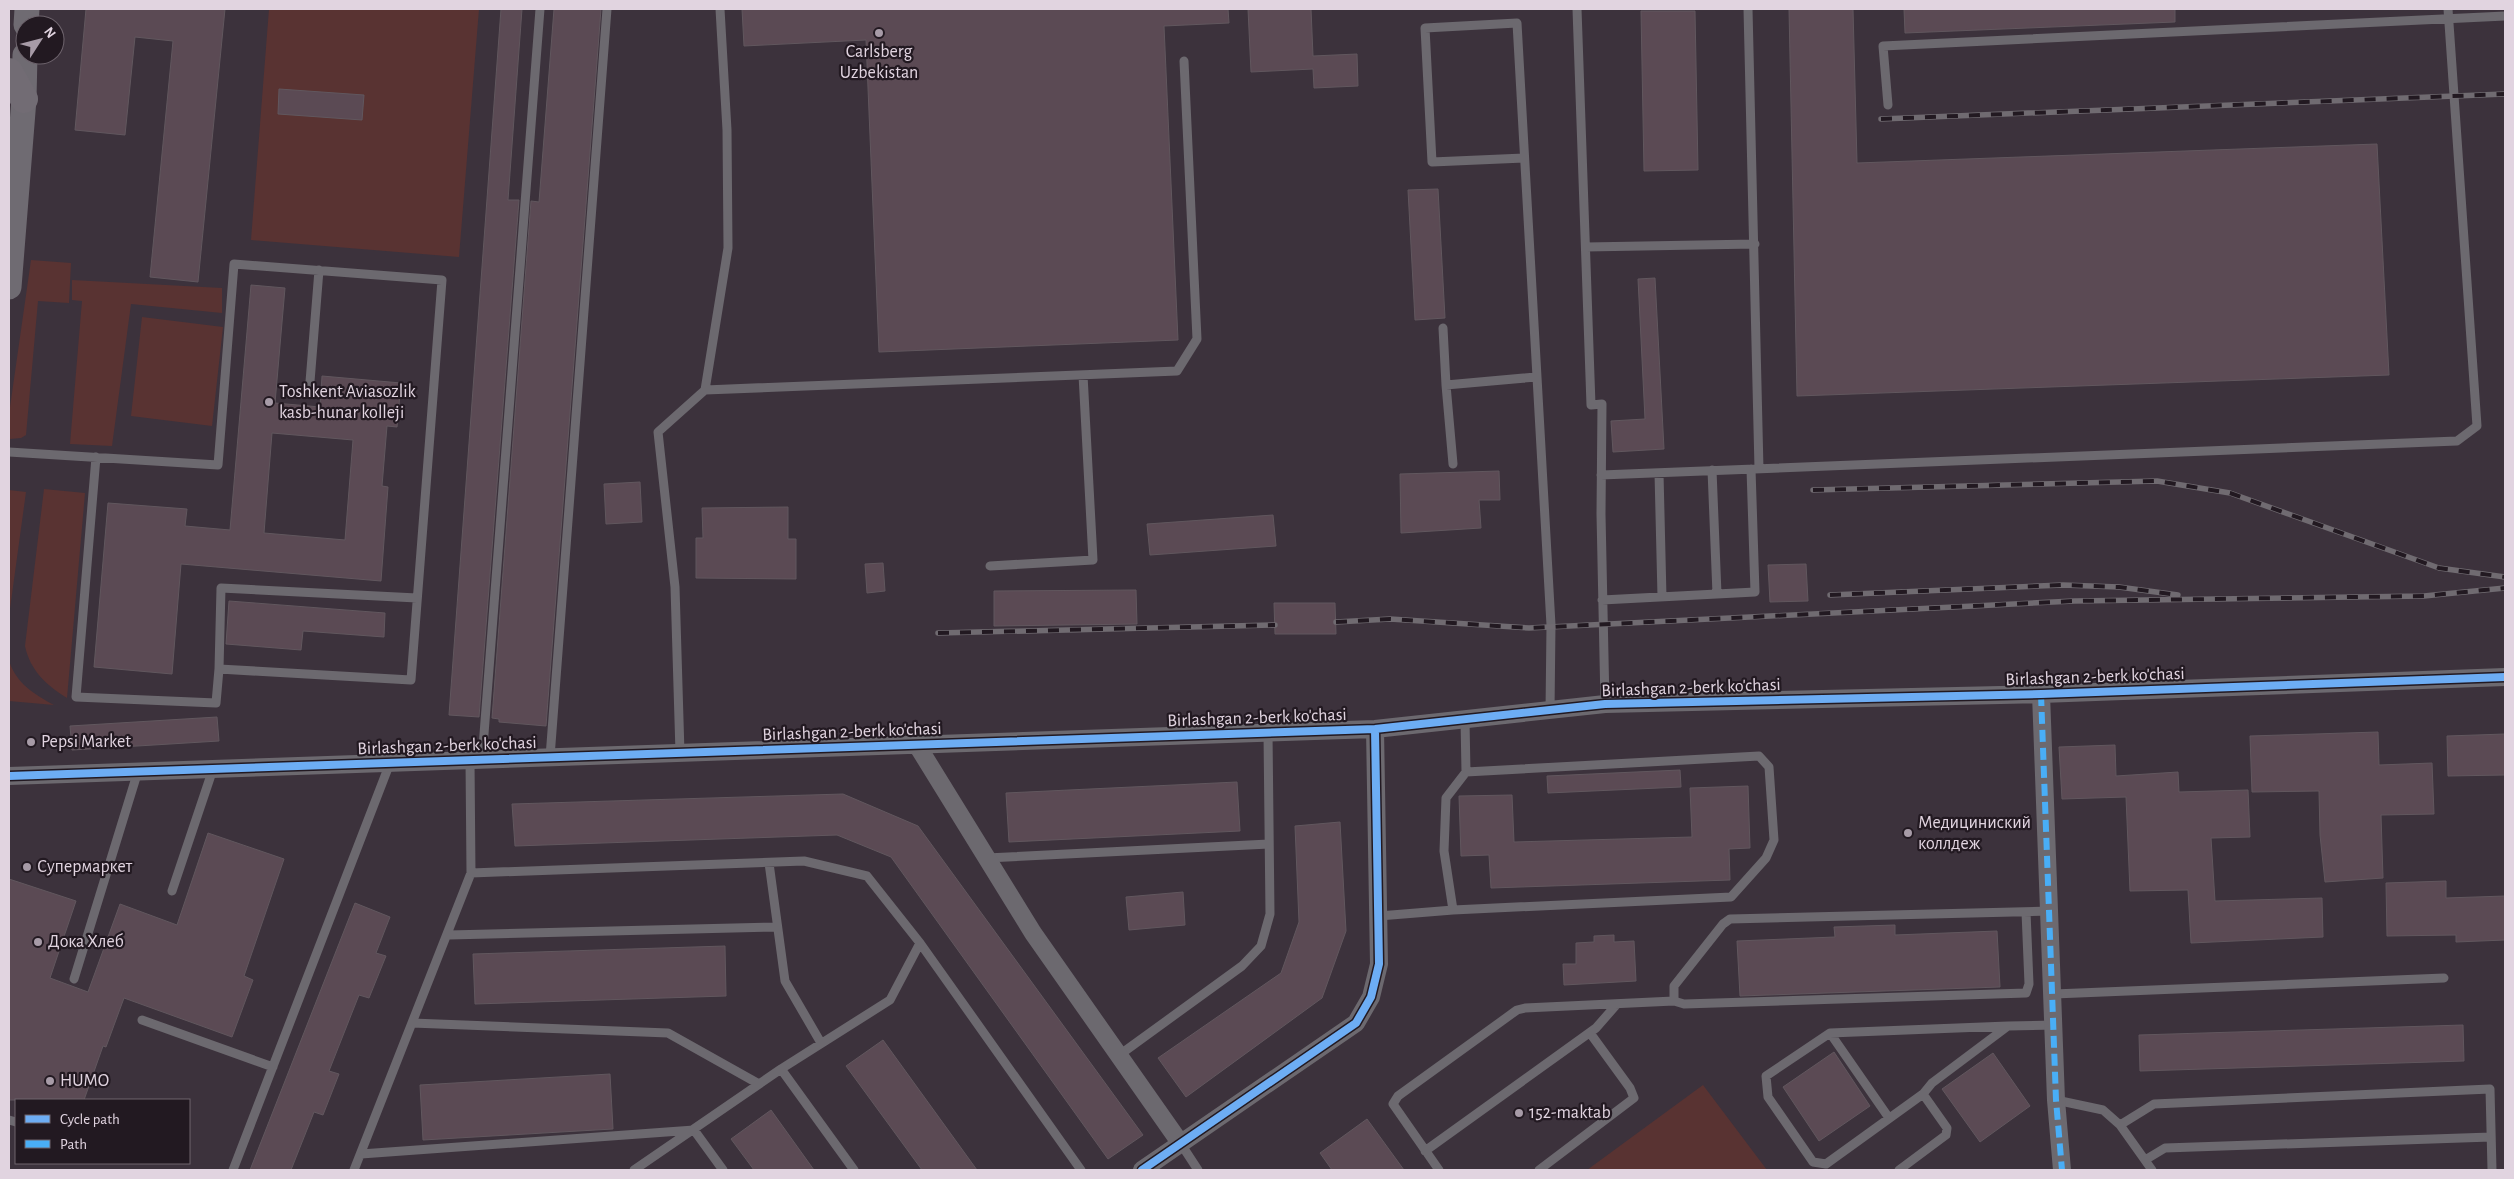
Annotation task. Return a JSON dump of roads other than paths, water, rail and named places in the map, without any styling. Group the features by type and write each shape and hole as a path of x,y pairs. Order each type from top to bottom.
{"highway":[{"path":"9,72 24,99"}],"main road":[{"path":"9,287 24,99 25,65"}],"street":[{"name":"Birlashgan 2-berk ko'chasi","path":"9,776 1375,729 1605,704 2040,694 2505,678"},
{"path":"2040,694 2054,994 2056,1100 2062,1170"},
{"path":"1142,1170 1356,1023 1372,997 1379,964 1375,729"},
{"path":"917,745 1032,933 1181,1144"}],"lane":[{"path":"354,1170 471,873 476,760 540,9"},
{"path":"550,757 607,9"},
{"path":"680,753 675,587 658,432 705,390 728,248 727,130 720,9"},
{"path":"1577,9 1591,405 1602,404 1602,600 1605,704"},
{"path":"1602,600 1755,592 1755,244 1748,9"},
{"path":"1601,475 2457,441 2477,426 2448,13"},
{"path":"1888,105 1884,46 2448,13 2505,16"},
{"path":"1524,158 1432,162 1425,28 1516,24 1524,158 1550,625 1550,711"},
{"path":"705,390 1177,371 1197,339 1184,60"},
{"path":"1586,247 1755,244"},
{"path":"9,452 218,465 234,264 442,280 411,680 219,669"},
{"path":"309,394 319,270"},
{"path":"1443,328 1453,464"},
{"path":"990,566 1093,560 1083,375"},
{"path":"1446,385 1536,377"},
{"path":"96,457 76,697 216,702 219,669 221,588 418,598"},
{"path":"1712,470 1717,594"},
{"path":"1659,473 1662,597"},
{"path":"1453,910 1444,851 1446,798 1466,772 1465,720"},
{"path":"1118,1056 1242,966 1261,946 1270,914 1268,732"},
{"path":"1378,916 1453,910 1731,897 1766,858 1774,840 1769,767 1759,756 1466,772"},
{"path":"233,1170 390,763"},
{"path":"172,891 213,769"},
{"path":"74,979 138,771"},
{"path":"987,858 1269,844"},
{"path":"471,873 804,861 867,876 920,942 1081,1170"},
{"path":"769,863 785,981 821,1043"},
{"path":"1439,1170 1393,1104 1398,1096 1517,1010 1524,1008 1674,1001 1684,1004 2026,993 2029,984 2026,912"},
{"path":"1674,1001 1674,986 1723,924 1730,919 2050,912"},
{"path":"448,935 777,927"},
{"path":"634,1170 781,1068 890,1000 920,942"},
{"path":"2054,994 2444,978"},
{"path":"1425,1151 1590,1033 1617,1004"},
{"path":"142,1020 273,1067"},
{"path":"412,1023 668,1032 759,1084"},
{"path":"2008,1026 1932,1083 1923,1094 1826,1164 1814,1162 1768,1097 1766,1076 1830,1033 2008,1026 2055,1025"},
{"path":"1539,1170 1634,1098 1630,1088 1590,1033"},
{"path":"1830,1033 1889,1118"},
{"path":"781,1068 854,1170"},
{"path":"2120,1125 2154,1104 2490,1089 2492,1170"},
{"path":"1898,1170 1946,1135 1947,1128 1923,1094"},
{"path":"2056,1100 2103,1110 2120,1125 2152,1170"},
{"path":"361,1154 694,1130"},
{"path":"694,1130 723,1170"},
{"path":"2145,1160 2165,1148 2491,1137"},
{"path":"1181,1144 1198,1170"}],"railway":[{"path":"1881,119 2505,94"},
{"path":"1813,490 2157,481 2230,493 2439,568 2505,577"},
{"path":"1830,595 2063,585 2119,587 2178,595"},
{"path":"1336,622 1390,619 1529,628 2074,601 2424,596 2505,588"},
{"path":"938,633 1275,625"}],"place":[{"name":"Carlsberg Uzbekistan","path":"879,33"},
{"name":"Toshkent Aviasozlik kasb-hunar kolleji","path":"269,402"},
{"name":"Pepsi Market","path":"31,742"},
{"name":"Медициниский коллдеж","path":"1908,833"},
{"name":"Супермаркет","path":"27,867"},
{"name":"Дока Хлеб","path":"38,942"},
{"name":"HUMO","path":"50,1081"},
{"name":"152-maktab","path":"1519,1113"}]}
